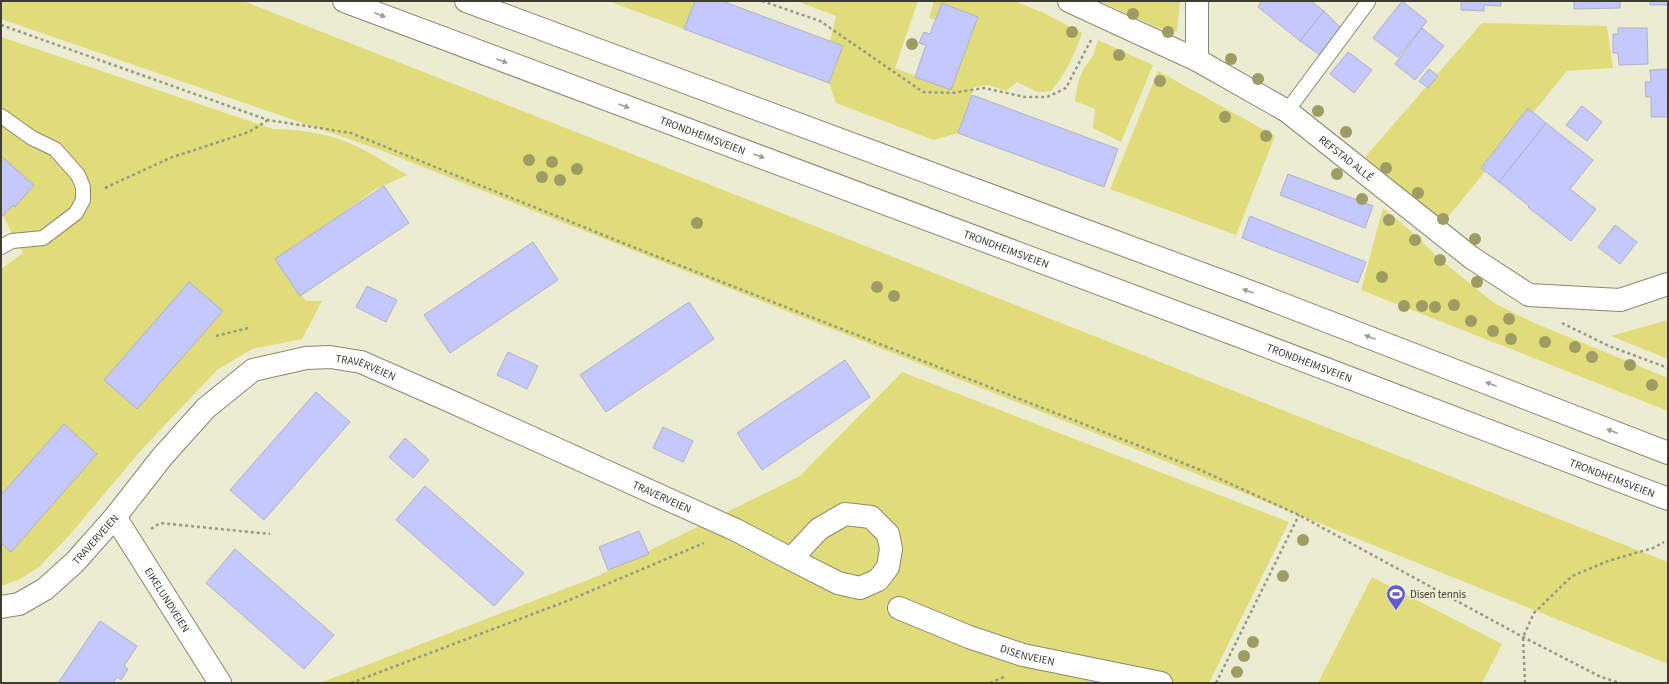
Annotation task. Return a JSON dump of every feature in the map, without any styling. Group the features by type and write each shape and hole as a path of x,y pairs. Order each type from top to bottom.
{"main road":[{"name":"TRONDHEIMSVEIEN","path":"344,1 1242,337 1668,499"},
{"path":"466,1 1252,292 1661,449"},
{"name":"REFSTAD ALLÉ","path":"1069,1 1197,60 1287,111 1472,258 1529,295 1620,300 1668,284"},
{"path":"1197,1 1197,60"},
{"name":"TRAVERVEIEN","path":"1,607 19,604 44,589 75,562 115,517 162,457 206,408 253,370 306,358 330,357 361,362 736,530 790,559"},
{"name":"EIKELUNDVEIEN","path":"115,517 220,683"},
{"name":"DISENVEIEN","path":"899,608 969,637 1023,655 1161,683"}],"lane":[{"path":"1287,111 1368,2"},
{"path":"1,116 32,138 55,149 78,175 83,187 83,200 76,213 43,238 12,240 1,247"}],"path":[{"path":"762,1 820,21 923,92 952,93 984,88 1025,97 1047,97 1066,88 1104,17"},
{"path":"1,25 268,120 351,133 638,249 1198,469 1299,515 1523,637 1601,677 1620,683"},
{"path":"83,200 127,177 170,158 249,132 268,120"},
{"path":"1560,322 1609,346 1668,368"},
{"path":"216,336 248,328"},
{"path":"1216,683 1299,515"},
{"path":"132,543 160,523 270,534"},
{"path":"351,683 567,601 736,530"},
{"path":"1525,683 1523,637 1534,613 1572,576 1608,560 1653,548 1664,542"}],"shaded area":[{"path":"1,1 243,1 1668,562 1668,664 1125,445 375,148 1,19"},
{"path":"608,1 695,1 684,29"},
{"path":"797,1 918,1 895,68 951,90 978,17 942,3 935,20 929,18 934,1 1014,1 1044,13 1082,33 1069,64 1051,91 1038,92 1017,82 1006,91 988,85 974,87 958,133 934,140 836,103 829,83 843,46 830,41 836,16"},
{"path":"1099,1 1180,1 1177,32 1158,28"},
{"path":"1482,23 1607,26 1613,68 1567,71 1444,222 1365,157"},
{"path":"1,37 273,129 305,131 348,142 407,175 376,189 278,260 306,301 322,301 302,339 252,349 217,370 143,448 67,538 39,567 20,579 1,586 1,269 23,253 3,216 13,205 1,156"},
{"path":"1098,40 1153,65 1121,142 1093,128 1095,109 1075,101 1078,82 1084,68 1093,56"},
{"path":"1158,71 1275,136 1236,235 1110,189"},
{"path":"1383,208 1419,238 1436,256 1494,303 1532,322 1668,378 1668,411 1361,290"},
{"path":"1668,320 1668,359 1611,336"},
{"path":"902,372 1289,522 1209,683 320,683 598,576 800,476"},
{"name":"Disen tennis","path":"1372,577 1502,644 1482,683 1318,683"}],"building":[{"path":"695,1 722,1 843,46 829,83 684,29"},
{"path":"1262,1 1313,1 1312,2 1324,11 1300,41 1258,7"},
{"path":"1402,1 1427,21 1398,57 1373,38"},
{"path":"1461,1 1501,1 1501,6 1484,5 1484,11 1461,10"},
{"path":"1574,1 1620,1 1620,8 1574,9"},
{"path":"1650,1 1668,1 1668,5 1650,5"},
{"path":"942,3 978,17 951,90 915,77 926,45 919,43 924,32 930,34"},
{"path":"1324,11 1342,29 1320,55 1300,41"},
{"path":"1422,28 1444,46 1415,80 1395,64"},
{"path":"1618,28 1647,28 1648,64 1619,65 1618,53 1613,53 1613,34 1618,34"},
{"path":"1348,52 1372,70 1354,93 1330,74"},
{"path":"1429,69 1438,76 1428,88 1419,81"},
{"path":"1668,69 1668,117 1651,117 1651,97 1646,97 1645,82 1651,82 1650,70"},
{"path":"972,95 1118,149 1104,187 958,133"},
{"path":"1582,106 1602,122 1587,141 1566,125"},
{"path":"1528,108 1546,123 1499,182 1481,168"},
{"path":"1546,123 1593,160 1570,189 1596,209 1571,241 1499,182"},
{"path":"1,156 34,185 15,207 13,205 3,216 1,215"},
{"path":"1288,174 1373,206 1365,228 1280,195"},
{"path":"384,186 409,223 300,296 275,259"},
{"path":"1250,216 1366,262 1358,283 1242,238"},
{"path":"1615,225 1637,242 1620,264 1598,247"},
{"path":"533,242 558,280 450,353 424,315"},
{"path":"189,282 223,311 137,409 104,380"},
{"path":"367,286 397,300 386,322 356,307"},
{"path":"689,302 714,339 606,412 580,375"},
{"path":"508,352 538,366 527,389 497,375"},
{"path":"845,360 870,397 762,470 737,433"},
{"path":"316,392 350,422 264,520 230,490"},
{"path":"64,424 97,454 11,552 1,543 1,495"},
{"path":"663,427 693,441 683,462 653,448"},
{"path":"405,438 429,460 413,478 389,457"},
{"path":"425,486 524,573 494,606 396,520"},
{"path":"639,531 649,554 608,570 599,547"},
{"path":"235,549 334,635 304,669 206,583"},
{"path":"100,621 137,646 124,666 128,669 121,680 117,677 113,683 58,683"}],"place":[{"name":"Disen tennis","path":"1396,611"}]}
